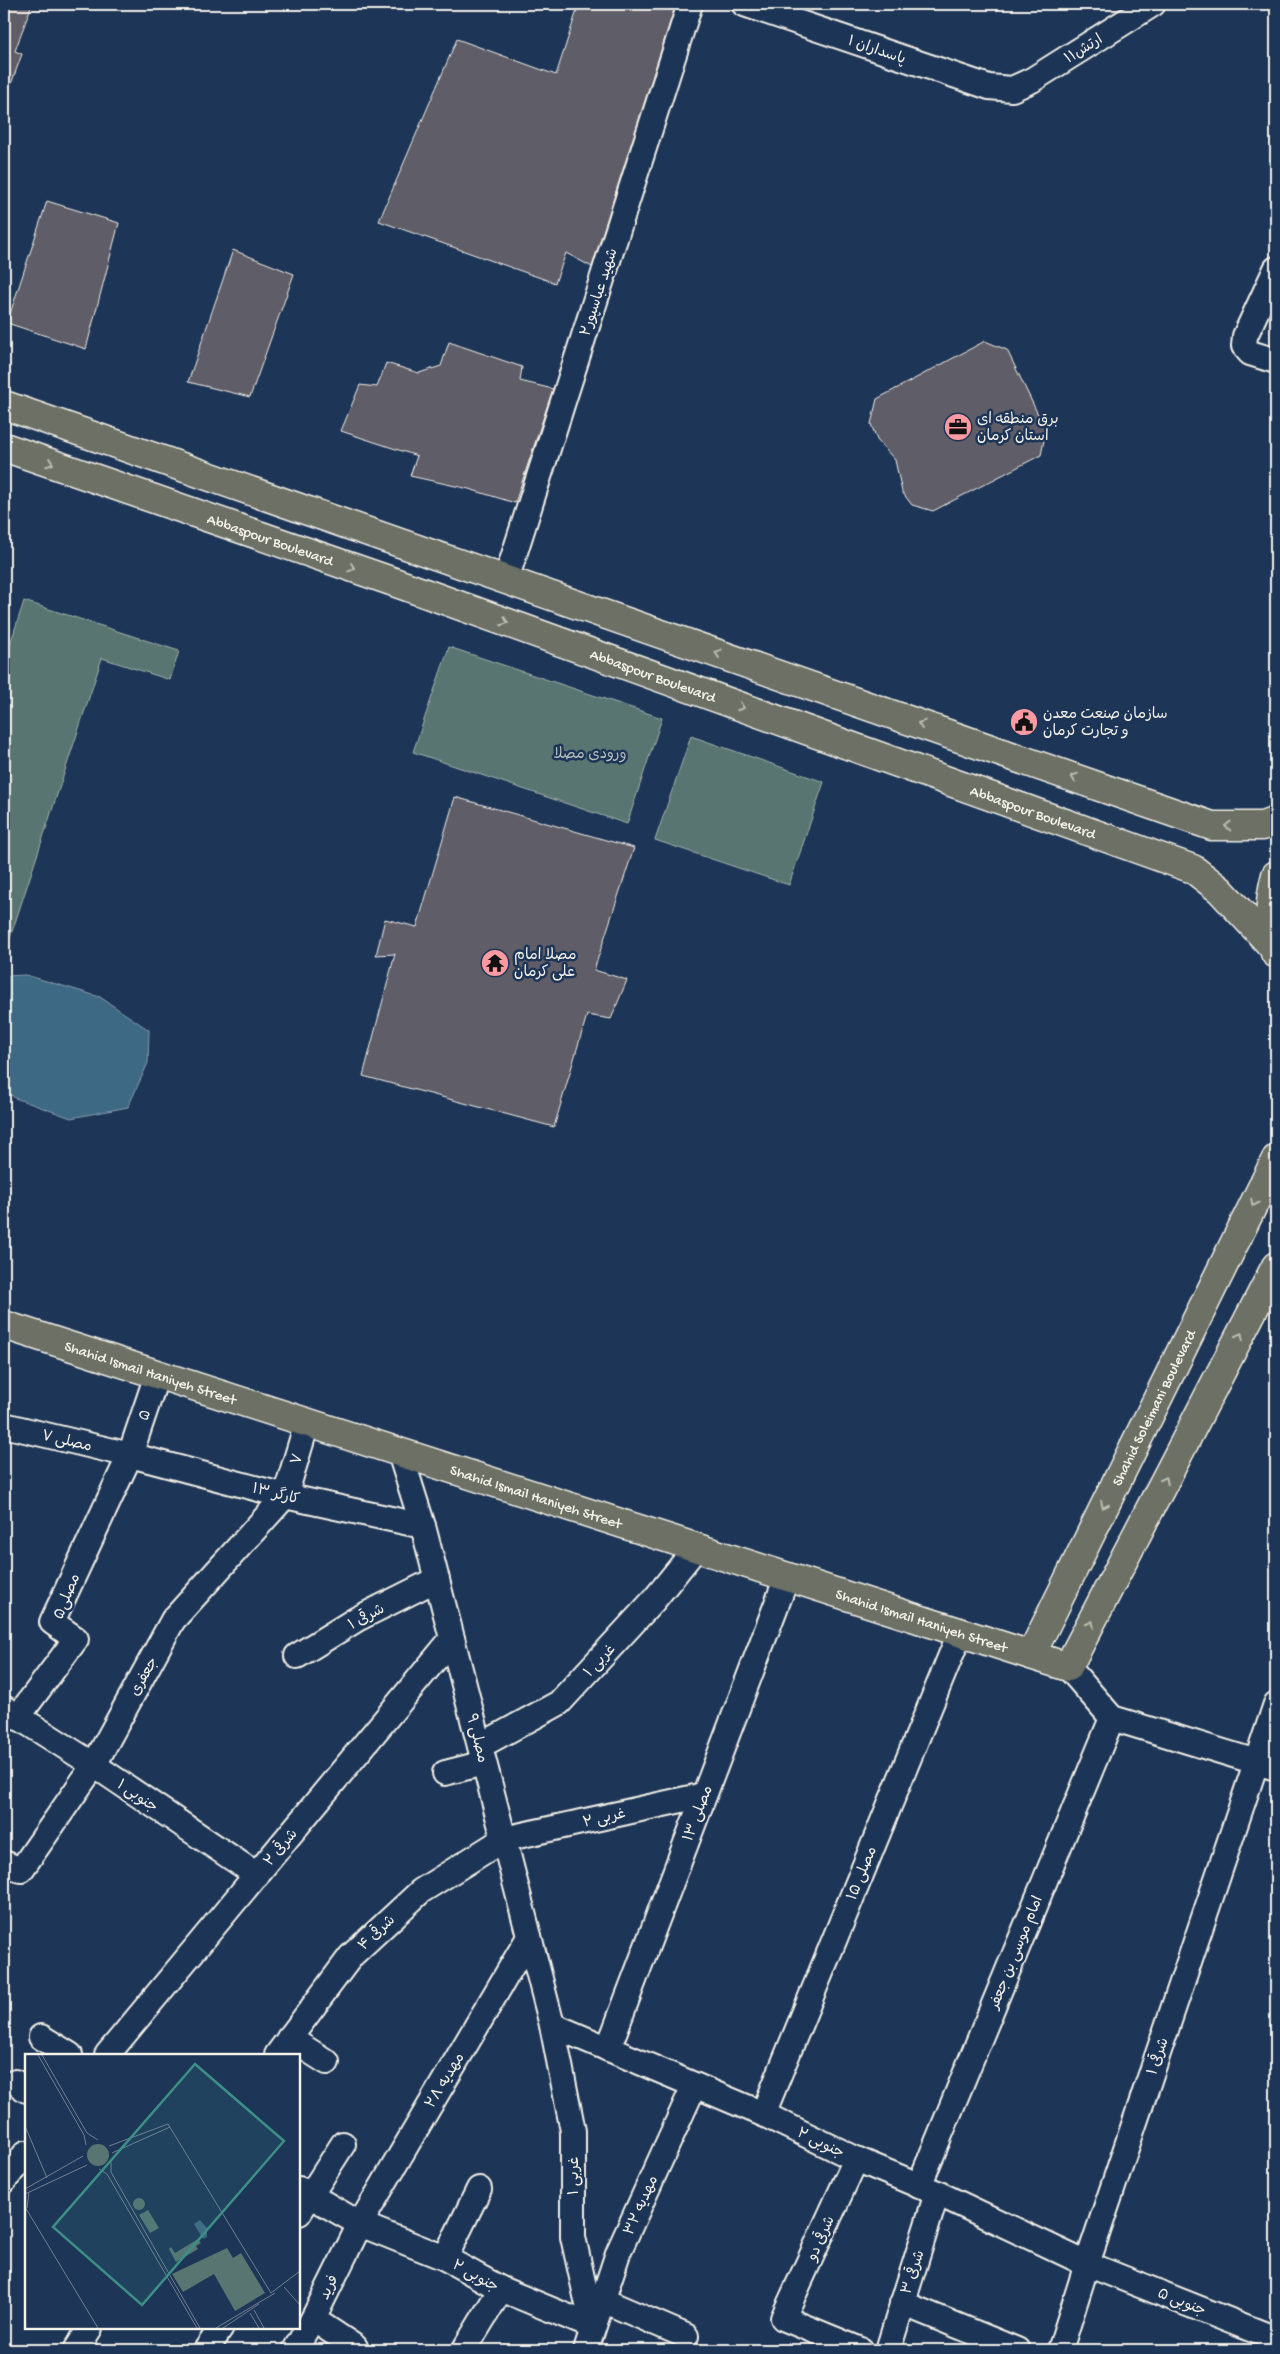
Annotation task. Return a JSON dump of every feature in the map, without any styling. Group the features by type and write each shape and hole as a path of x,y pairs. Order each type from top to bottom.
{"main road":[{"path":"4,405 1212,826 1262,826 1276,821"},
{"name":"Abbaspour Boulevard","path":"4,447 394,582 1193,869 1220,890 1275,952"},
{"path":"394,582 408,546"},
{"path":"1275,952 1271,904 1276,876"},
{"name":"Shahid Soleimani Boulevard","path":"1030,1655 1276,1159"},
{"path":"1068,1667 1276,1266"},
{"name":"Shahid Ismail Haniyeh Street","path":"4,1326 1068,1667"}],"street":[{"name":"شهید عباسپور۲","path":"506,580 690,4"},
{"name":"ارتش۱۱","path":"1012,89 1032,80 1153,4"},
{"name":"پاسداران ۱","path":"752,5 989,87 1012,89"},
{"path":"1276,268 1245,336 1244,346 1250,353 1276,361"},
{"name":"۵","path":"130,1455 157,1375"},
{"name":"۷","path":"285,1496 307,1423"},
{"name":"مصلی ۷","path":"4,1425 130,1455"},
{"name":"مصلی ۹","path":"400,1453 423,1526 552,2025"},
{"name":"کارگر ۱۳","path":"130,1455 285,1496 423,1526"},
{"name":"مصلی۵","path":"10,1713 76,1639 52,1622 130,1455"},
{"name":"جعفری","path":"12,1866 94,1765 174,1620 285,1496"},
{"name":"۱ غربی","path":"445,1773 482,1754 559,1703 654,1600 696,1548"},
{"name":"مصلی ۱۳","path":"608,2048 787,1577"},
{"name":"۱ شرقی","path":"296,1656 357,1619 437,1579"},
{"name":"مصلی ۱۵","path":"763,2114 960,1633"},
{"name":"۲ شرقی","path":"108,2054 452,1639"},
{"path":"1068,1667 1112,1718 1266,1765 1276,1704"},
{"name":"۱ جنوبی","path":"10,1713 94,1765 257,1875"},
{"name":"امام موسی بن جعفر","path":"928,2190 1112,1718"},
{"name":"شرقی ۱","path":"1060,2350 1087,2264 1266,1765"},
{"name":"۲ غربی","path":"504,1839 704,1794"},
{"name":"۴ شرقی","path":"283,2047 351,1956 393,1916 421,1890 504,1839"},
{"name":"مهدیه ۲۸","path":"360,2224 529,1937"},
{"name":"۱ غربی","path":"552,2025 573,2131 574,2237 593,2327"},
{"name":"جنوبی ۲","path":"552,2025 763,2114 856,2159 928,2190 1087,2264"},
{"path":"41,2037 68,2054"},
{"path":"283,2047 327,2062"},
{"name":"مهدیه ۳۲","path":"586,2350 618,2253 694,2086"},
{"path":"303,2199 343,2144"},
{"path":"4,2181 25,2154"},
{"name":"شرقی دو","path":"856,2159 783,2318 860,2350"},
{"path":"445,2258 479,2190"},
{"name":"شرقی ۳","path":"888,2350 902,2303 928,2190"},
{"name":"۲ جنوبی","path":"303,2199 445,2258 501,2290 593,2327"},
{"name":"فرید","path":"295,2350 360,2224"},
{"name":"۵ جنوبی","path":"1087,2264 1276,2339"},
{"path":"464,2350 501,2290"},
{"path":"602,2300 686,2336"},
{"path":"902,2303 1017,2350"},
{"path":"312,2319 355,2347"},
{"path":"76,2350 89,2329"},
{"path":"206,2350 220,2329"}],"green space":[{"path":"24,601 179,651 170,680 102,658 8,944 4,942 4,663"},
{"name":"ورودی مصلا","path":"449,647 662,718 627,824 413,752"},
{"path":"691,736 824,782 789,885 655,840"}],"water":[{"path":"26,975 100,997 149,1030 148,1063 128,1107 71,1118 15,1098 4,1089 4,976"}],"building":[{"path":"4,4 32,4 15,51 22,54 6,98 4,98"},
{"path":"579,4 676,4 592,267 566,253 555,283 379,221 457,39 556,75"},
{"path":"47,201 119,223 86,349 7,323"},
{"path":"233,250 294,274 250,397 188,382"},
{"name":"برق منطقه ای استان کرمان","path":"985,341 1007,350 1046,431 1041,455 933,511 912,505 902,492 895,460 877,440 871,424 877,399"},
{"path":"449,342 522,367 520,381 553,389 515,503 469,489 410,476 417,456 341,431 360,385 377,387 386,363 419,373 441,366"},
{"name":"مصلا امام علی کرمان","path":"455,797 634,848 594,970 627,980 611,1019 587,1015 554,1127 363,1076 395,954 376,955 385,919 417,927"}],"place":[{"name":"برق منطقه ای استان کرمان","path":"958,427"},
{"name":"سازمان صنعت معدن و تجارت کرمان","path":"1024,722"},
{"name":"مصلا امام علی کرمان","path":"495,963"}]}
